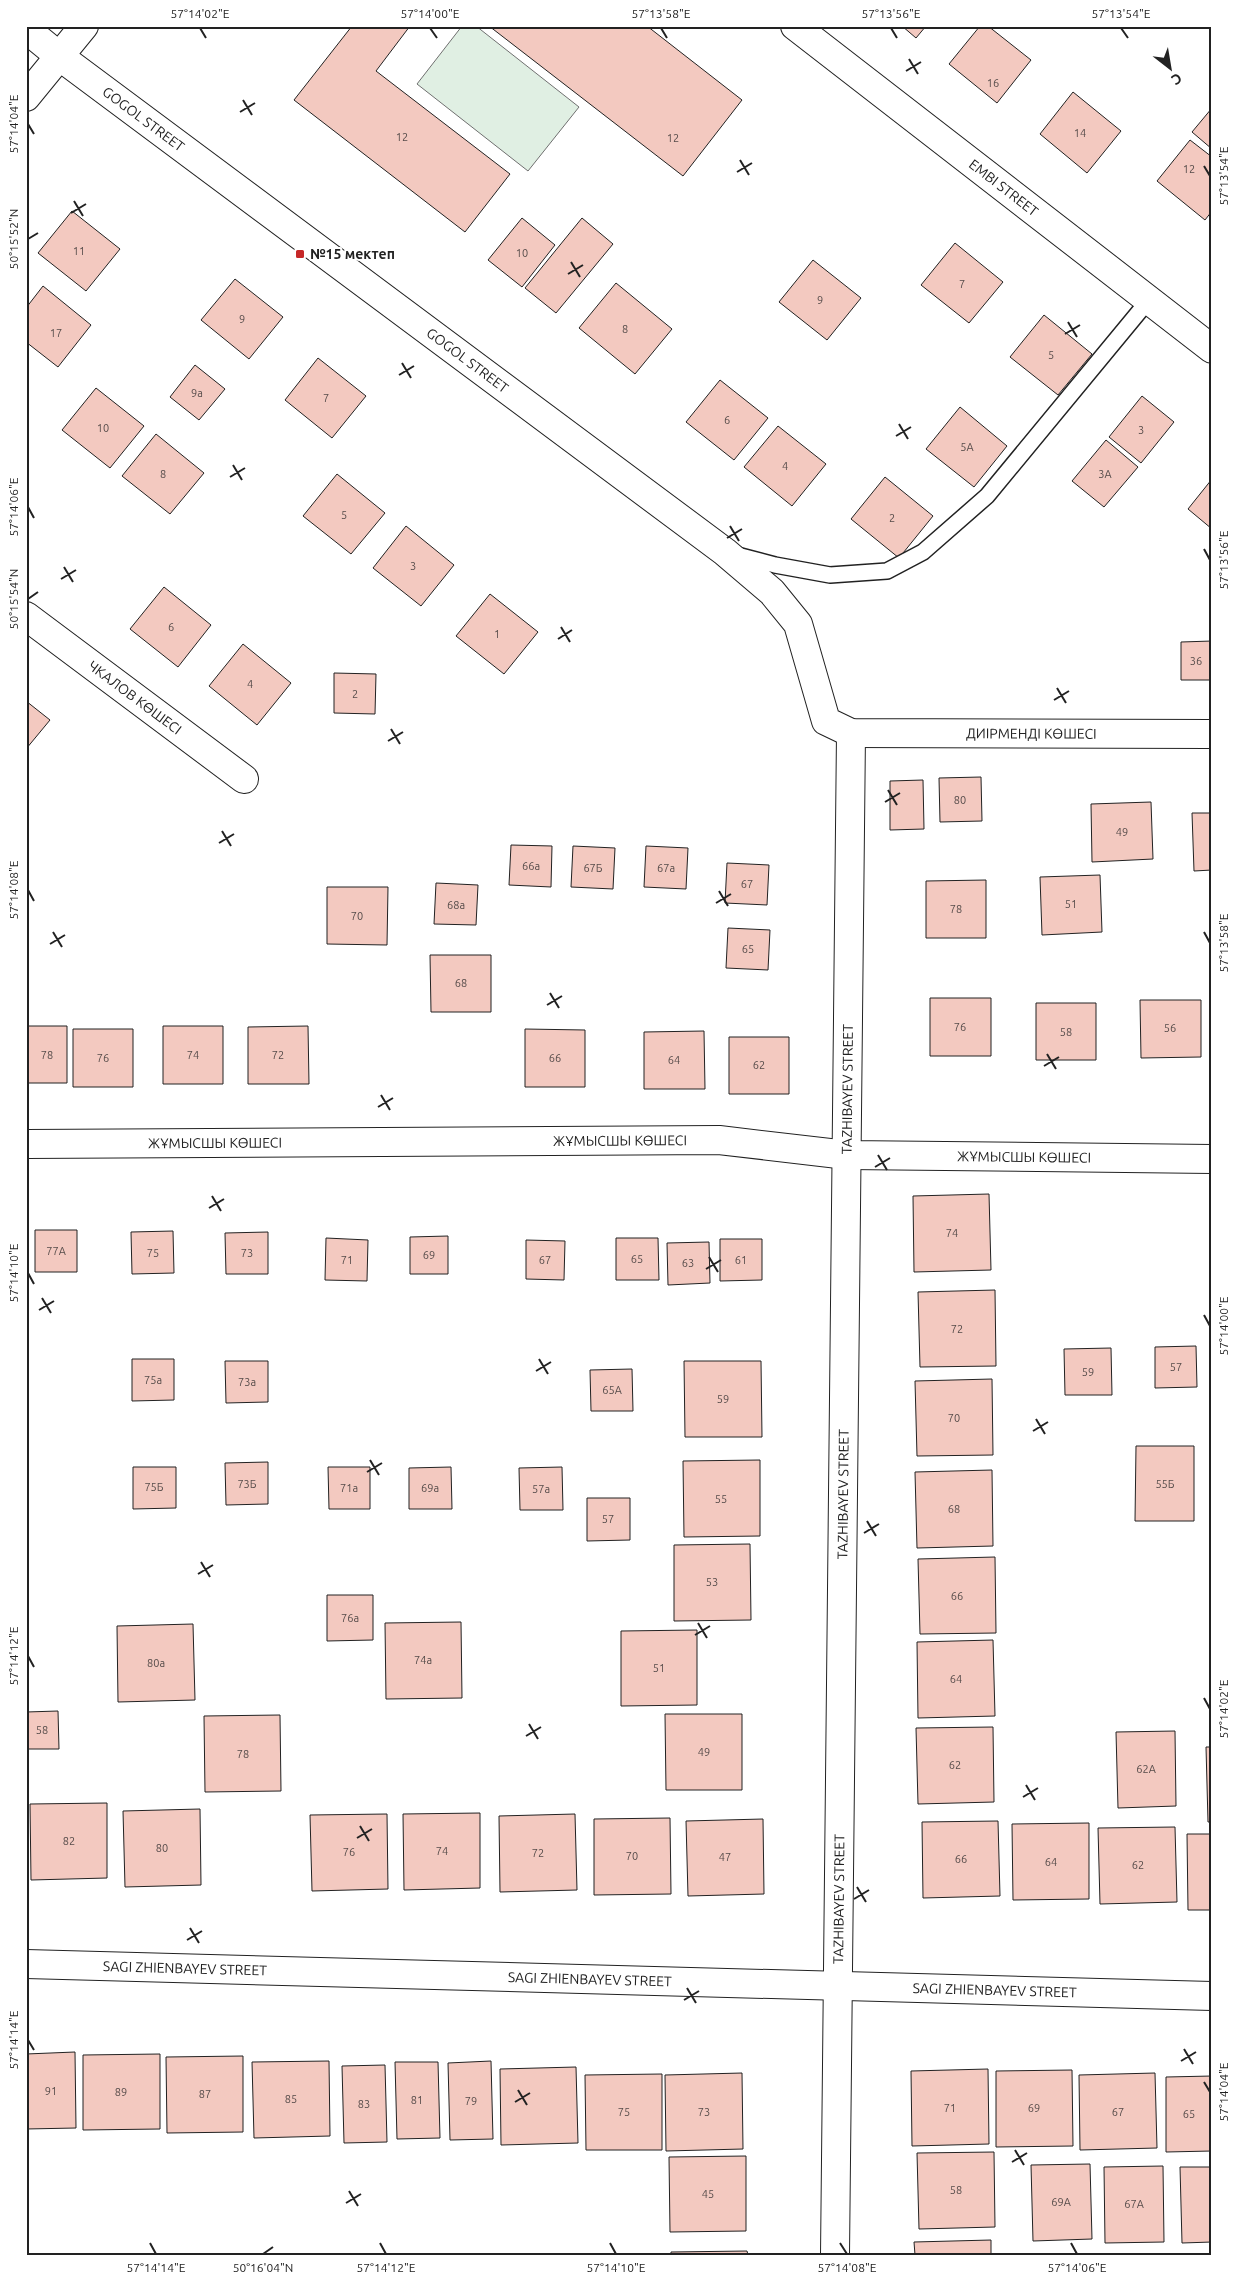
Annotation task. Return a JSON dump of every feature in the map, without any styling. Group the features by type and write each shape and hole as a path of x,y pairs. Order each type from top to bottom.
{"street":[{"path":"26,97 84,26"},
{"name":"EMBI STREET","path":"795,26 1148,302 1212,349"},
{"name":"GOGOL STREET","path":"26,29 59,56 725,552 772,592 798,624 826,721 851,733"},
{"name":"ЧКАЛОВ КӨШЕСІ","path":"26,616 244,779"},
{"name":"ДИІРМЕНДІ КӨШЕСІ","path":"851,733 1212,734"},
{"name":"TAZHIBAYEV STREET","path":"835,2255 840,1985 851,733"},
{"name":"ЖҰМЫСШЫ КӨШЕСІ","path":"26,1144 719,1140 847,1155 1212,1159"},
{"name":"SAGI ZHIENBAYEV STREET","path":"26,1964 1212,1996"}],"lane":[{"path":"725,552 774,565 830,574 887,571 923,552 987,496 1148,302"}],"green space":[{"path":"462,26 476,26 579,107 528,171 417,84"}],"building":[{"path":"352,26 410,26 376,71 510,174 465,232 294,100"},
{"path":"489,26 647,26 742,100 683,176"},
{"path":"902,26 926,26 916,38"},
{"path":"980,26 988,26 1031,60 997,103 949,64"},
{"path":"1073,92 1121,131 1087,173 1040,134"},
{"path":"1212,108 1212,149 1192,132"},
{"path":"1190,140 1212,157 1212,211 1205,220 1157,181"},
{"path":"72,211 120,249 86,291 38,253"},
{"path":"522,218 555,245 522,287 488,260"},
{"path":"582,218 613,244 556,313 525,288"},
{"path":"955,243 1003,282 969,323 921,285"},
{"path":"813,260 861,298 827,340 779,302"},
{"path":"235,279 283,317 249,359 201,320"},
{"path":"616,283 672,329 635,374 579,328"},
{"path":"43,286 91,325 58,367 26,342 26,308"},
{"path":"1044,315 1092,354 1058,395 1010,357"},
{"path":"318,358 366,396 332,438 285,400"},
{"path":"195,365 225,389 199,420 170,397"},
{"path":"720,380 768,418 734,460 686,422"},
{"path":"96,388 144,426 110,468 62,430"},
{"path":"1142,396 1174,422 1141,463 1109,437"},
{"path":"960,407 1007,446 974,487 926,449"},
{"path":"778,426 826,464 792,506 744,467"},
{"path":"156,434 204,473 170,514 122,476"},
{"path":"1106,440 1138,467 1104,507 1072,481"},
{"path":"337,474 385,513 351,554 303,516"},
{"path":"885,477 933,516 899,558 851,519"},
{"path":"1212,479 1212,529 1188,509"},
{"path":"406,526 454,565 421,606 373,568"},
{"path":"164,587 211,625 178,667 130,629"},
{"path":"490,594 538,632 504,674 456,636"},
{"path":"1212,641 1212,680 1181,680 1181,642"},
{"path":"243,644 291,683 257,725 209,686"},
{"path":"334,673 376,674 375,714 334,713"},
{"path":"26,701 50,720 26,749"},
{"path":"981,777 982,821 940,822 939,778"},
{"path":"923,780 924,829 890,830 890,781"},
{"path":"1151,802 1153,859 1092,862 1091,804"},
{"path":"1192,813 1212,813 1212,870 1194,871"},
{"path":"511,845 552,846 551,887 509,885"},
{"path":"573,846 615,848 613,889 571,887"},
{"path":"646,846 688,848 686,889 644,887"},
{"path":"727,863 769,865 767,905 725,903"},
{"path":"1100,875 1102,932 1042,935 1040,877"},
{"path":"986,880 986,938 926,938 926,881"},
{"path":"436,883 478,885 476,925 434,924"},
{"path":"327,887 388,887 387,945 327,944"},
{"path":"728,928 770,930 768,970 726,968"},
{"path":"430,955 491,955 491,1012 431,1012"},
{"path":"930,998 991,998 991,1056 930,1056"},
{"path":"1140,1000 1201,1000 1201,1057 1141,1058"},
{"path":"1036,1003 1096,1003 1096,1060 1036,1060"},
{"path":"26,1026 67,1026 67,1083 26,1083"},
{"path":"163,1026 223,1026 223,1084 163,1084"},
{"path":"308,1026 309,1084 248,1084 248,1027"},
{"path":"73,1029 133,1029 133,1087 73,1087"},
{"path":"525,1029 585,1030 585,1087 525,1087"},
{"path":"704,1031 705,1089 644,1089 644,1032"},
{"path":"729,1037 789,1037 789,1094 729,1094"},
{"path":"989,1194 991,1270 914,1272 913,1196"},
{"path":"35,1230 77,1230 77,1272 35,1272"},
{"path":"173,1231 174,1273 132,1274 131,1232"},
{"path":"268,1232 268,1274 226,1274 225,1233"},
{"path":"448,1236 448,1274 410,1274 410,1237"},
{"path":"326,1238 368,1240 367,1281 325,1280"},
{"path":"616,1238 658,1238 659,1280 616,1280"},
{"path":"720,1239 762,1239 762,1280 720,1281"},
{"path":"526,1240 565,1241 564,1280 526,1279"},
{"path":"709,1242 710,1283 668,1285 667,1243"},
{"path":"995,1290 996,1366 920,1367 918,1292"},
{"path":"1196,1346 1197,1387 1155,1388 1155,1347"},
{"path":"1111,1348 1112,1395 1065,1395 1064,1349"},
{"path":"132,1359 174,1359 174,1400 132,1401"},
{"path":"225,1361 268,1361 268,1402 226,1403"},
{"path":"684,1361 761,1361 762,1437 685,1437"},
{"path":"632,1369 633,1411 591,1411 590,1370"},
{"path":"992,1379 993,1455 917,1456 915,1381"},
{"path":"1136,1446 1194,1446 1194,1521 1135,1521"},
{"path":"760,1460 760,1536 684,1537 683,1461"},
{"path":"268,1462 268,1504 226,1505 225,1463"},
{"path":"133,1467 176,1467 176,1508 133,1509"},
{"path":"328,1467 370,1467 370,1509 329,1509"},
{"path":"451,1467 452,1509 409,1509 409,1468"},
{"path":"562,1467 563,1510 520,1510 519,1468"},
{"path":"992,1470 993,1546 917,1548 915,1472"},
{"path":"587,1498 630,1498 630,1540 587,1541"},
{"path":"750,1544 751,1620 674,1621 674,1545"},
{"path":"995,1557 996,1633 920,1634 918,1559"},
{"path":"327,1595 373,1595 373,1640 327,1641"},
{"path":"461,1622 462,1698 386,1699 385,1623"},
{"path":"193,1624 195,1700 118,1702 117,1626"},
{"path":"697,1630 697,1705 621,1706 621,1631"},
{"path":"993,1640 995,1716 918,1718 917,1642"},
{"path":"58,1711 59,1749 26,1749 26,1712"},
{"path":"665,1714 742,1714 742,1790 666,1790"},
{"path":"280,1715 281,1791 205,1792 204,1716"},
{"path":"993,1727 994,1802 918,1804 916,1728"},
{"path":"1175,1731 1176,1806 1118,1808 1116,1732"},
{"path":"1206,1747 1212,1747 1212,1822 1208,1822"},
{"path":"107,1803 107,1878 31,1880 30,1804"},
{"path":"200,1809 201,1885 125,1887 123,1811"},
{"path":"480,1813 480,1888 404,1890 403,1814"},
{"path":"387,1814 388,1889 312,1891 310,1815"},
{"path":"575,1814 577,1890 500,1892 499,1816"},
{"path":"670,1818 671,1894 594,1895 594,1819"},
{"path":"763,1819 764,1894 688,1896 686,1821"},
{"path":"998,1821 1000,1896 923,1898 922,1822"},
{"path":"1089,1823 1089,1899 1013,1900 1012,1824"},
{"path":"1175,1827 1177,1902 1100,1904 1098,1828"},
{"path":"1187,1834 1212,1834 1212,1910 1188,1910"},
{"path":"75,2052 76,2128 26,2129 26,2054"},
{"path":"160,2054 160,2129 83,2130 83,2055"},
{"path":"243,2056 243,2132 167,2133 166,2057"},
{"path":"329,2061 330,2136 254,2138 252,2062"},
{"path":"491,2061 493,2139 450,2140 448,2063"},
{"path":"395,2062 438,2062 440,2138 397,2139"},
{"path":"385,2065 387,2142 344,2143 342,2066"},
{"path":"576,2067 578,2143 501,2145 500,2069"},
{"path":"988,2069 989,2144 912,2146 911,2071"},
{"path":"1072,2070 1073,2146 996,2147 996,2071"},
{"path":"742,2073 743,2149 666,2151 665,2075"},
{"path":"1155,2073 1157,2148 1080,2150 1079,2075"},
{"path":"662,2074 662,2150 586,2150 585,2075"},
{"path":"1212,2076 1212,2151 1166,2152 1166,2077"},
{"path":"994,2152 995,2227 919,2229 917,2153"},
{"path":"746,2156 746,2231 670,2232 669,2157"},
{"path":"1090,2164 1092,2239 1033,2241 1031,2165"},
{"path":"1163,2166 1164,2242 1105,2243 1104,2167"},
{"path":"1180,2167 1212,2167 1212,2242 1182,2243"},
{"path":"991,2240 991,2255 915,2255 914,2242"},
{"path":"747,2251 748,2255 671,2255 671,2252"}],"place":[{"name":"№15 мектеп","path":"300,254"}]}
